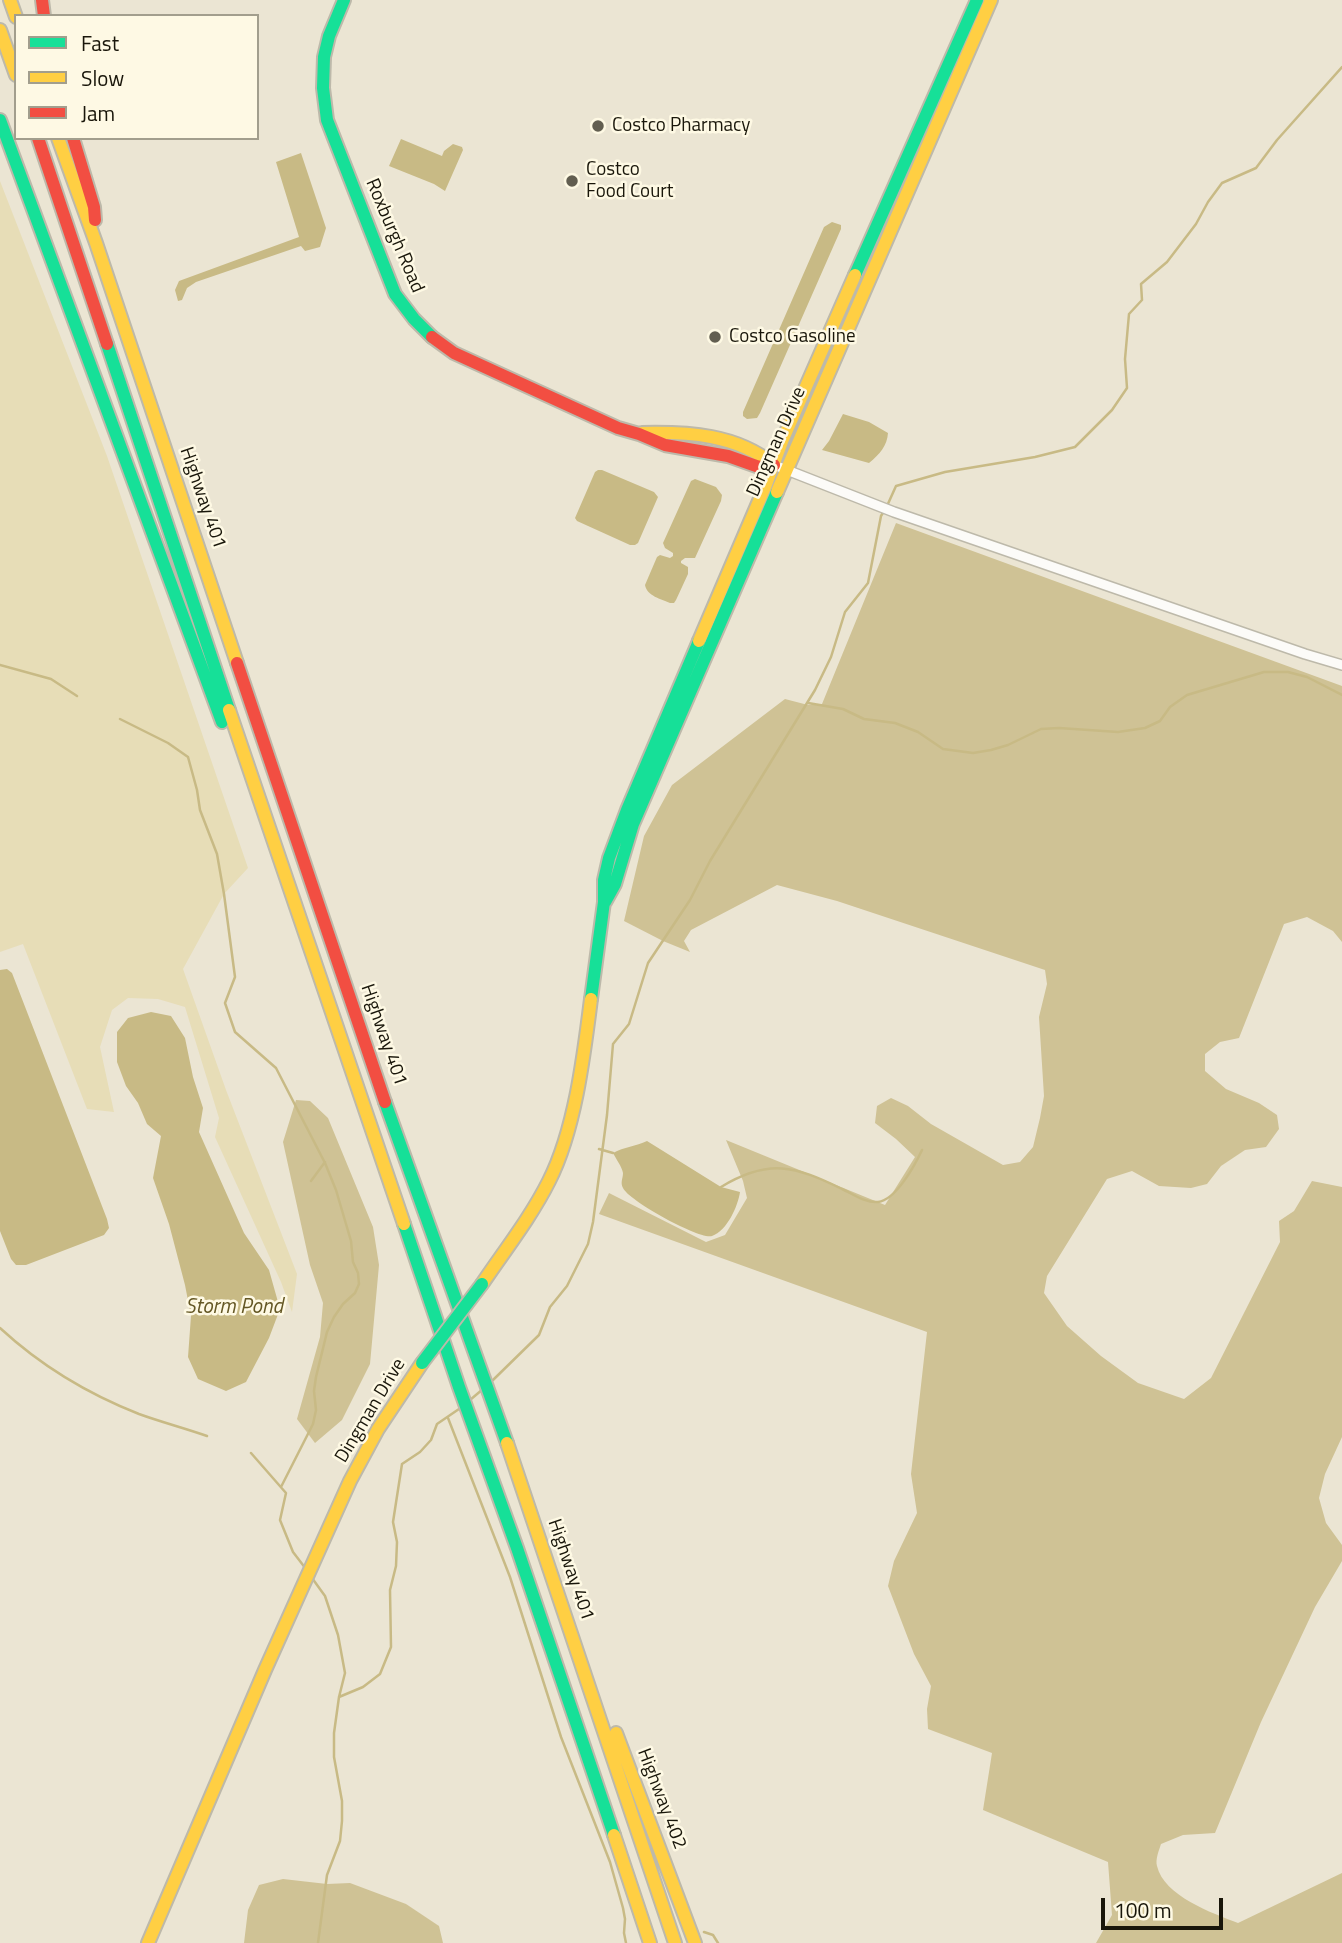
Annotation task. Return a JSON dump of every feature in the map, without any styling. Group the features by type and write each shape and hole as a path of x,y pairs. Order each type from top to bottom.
{"main road":[{"name":"Roxburgh Road","path":"344,0 329,36 324,57 327,120 395,294 410,317 430,337 454,353 618,428 639,433 668,432 734,443 764,455 780,468"},
{"name":"Dingman Drive","path":"780,468 783,439 976,0"},
{"name":"Dingman Drive","path":"148,1943 265,1670 350,1481 422,1363 482,1284 550,1180 569,1130 586,1037 604,902 604,880 609,858 627,810 991,0"},
{"path":"0,30 14,69"},
{"path":"0,120 228,737 245,757"},
{"name":"Highway 401","path":"39,140 245,757 650,1943"},
{"name":"Highway 401","path":"59,140 96,243 375,1074 489,1389 675,1943"},
{"path":"74,140 94,206 96,243"},
{"name":"Highway 402","path":"584,1672 603,1699 695,1943"}],"street":[{"path":"780,468 894,512 1342,666"}],"shaded area":[{"path":"0,181 107,456 248,868 224,894 183,969 297,1274 292,1312 215,1137 219,1118 185,1007 158,999 128,998 112,1010 100,1047 114,1112 87,1109 23,944 0,952"},
{"path":"896,523 1342,686 1342,942 1333,931 1307,917 1284,924 1239,1038 1220,1042 1205,1054 1205,1071 1226,1089 1259,1103 1277,1115 1279,1129 1266,1147 1245,1150 1221,1166 1207,1184 1191,1188 1159,1186 1132,1171 1107,1179 1047,1276 1044,1293 1067,1326 1101,1356 1138,1383 1184,1399 1211,1378 1280,1242 1279,1221 1294,1211 1312,1181 1342,1187 1342,1437 1325,1474 1319,1498 1326,1523 1342,1545 1342,1561 1315,1607 1261,1722 1215,1833 1183,1835 1161,1844 1156,1861 1161,1877 1179,1895 1238,1923 1342,1873 1342,1943 1096,1943 1112,1915 1108,1862 983,1810 992,1753 928,1729 927,1709 931,1686 914,1654 888,1586 894,1561 917,1513 911,1474 927,1332 599,1214 609,1193 706,1242 725,1235 747,1198 726,1140 885,1205 915,1157 875,1123 877,1106 891,1098 1003,1165 1020,1162 1033,1147 1044,1096 1039,1017 1047,984 1045,970 837,901 777,885 691,930 684,941 690,952 624,921 644,836 672,785 785,699 808,705 822,704"},
{"path":"296,1100 310,1101 328,1118 373,1227 379,1265 370,1364 342,1420 315,1443 297,1419 320,1337 323,1303 310,1265 283,1142"},
{"path":"283,1879 327,1884 350,1883 406,1904 439,1926 443,1943 244,1943 248,1910 259,1885"}],"water":[{"path":"401,139 442,156 453,144 462,147 445,191 389,166"},
{"path":"301,153 326,228 320,247 305,251 301,246 196,282 187,288 182,300 178,301 175,290 179,281 299,237 276,162"},
{"path":"832,222 841,225 841,229 760,413 757,418 747,419 743,412 824,227"},
{"path":"843,414 869,422 888,433 882,449 869,463 822,450"},
{"path":"598,470 654,492 658,497 635,545 575,518"},
{"path":"695,479 716,487 722,495 721,501 695,558 681,561 688,567 688,574 676,600 670,603 651,594 645,585 657,557 673,556 663,543 691,481"},
{"path":"7,969 12,973 109,1228 104,1235 26,1265 16,1265 11,1259 0,1231 0,970"},
{"name":"Storm Pond","path":"151,1012 171,1016 185,1038 203,1108 199,1132 244,1233 269,1270 280,1309 269,1338 246,1382 226,1391 198,1379 188,1357 191,1316 185,1285 169,1224 153,1178 161,1136 147,1124 138,1103 126,1086 117,1062 117,1032 128,1018"},
{"path":"647,1141 721,1187 740,1192 731,1217 722,1229 712,1236 694,1232 651,1210 628,1194 623,1188 623,1173 613,1153"}],"waterway":[{"path":"887,506 896,486 945,472 1035,457 1075,447 1112,410 1127,388 1125,359 1129,314 1142,300 1141,284 1167,262 1222,183 1256,168 1277,140 1342,67"},
{"path":"493,1380 539,1335 550,1307 567,1286 588,1244 607,1115 613,1044 629,1024 648,963 690,900 710,861 815,690 831,657 845,612 868,583 884,511"},
{"path":"0,665 51,679 77,696"},
{"path":"808,703 843,709 864,719 895,723 918,732 943,749 973,753 1008,745 1041,729 1118,732 1145,728 1160,721 1170,707 1187,695 1264,672 1288,672 1307,677 1342,695"},
{"path":"120,719 168,743 188,757 200,810 217,854 224,894 235,977 225,1003 235,1032 276,1068 325,1163 336,1190 358,1273 359,1284 355,1293 343,1304 327,1332 316,1377 316,1410 313,1424 281,1487"},
{"path":"599,1149 613,1153"},
{"path":"721,1187 754,1172 782,1168 810,1175 864,1200 878,1202 885,1200 898,1189 922,1150"},
{"path":"311,1181 325,1162"},
{"path":"0,1328 48,1366 101,1397 139,1414 207,1436"},
{"path":"470,1400 483,1389"},
{"path":"339,1697 363,1687 380,1674 391,1647 390,1590 396,1566 397,1542 393,1522 402,1464 420,1452 431,1440 437,1424 459,1409"},
{"path":"448,1418 510,1577 561,1737 610,1862 623,1908 626,1943"},
{"path":"251,1453 286,1493 280,1520 293,1552 306,1569"},
{"path":"312,1578 325,1596 338,1635 345,1673 334,1733 334,1757 342,1801 342,1821 340,1841 327,1875 318,1943"},
{"path":"704,1932 713,1935 718,1943"}],"traffic: fast":[{"path":"344,0 329,36 324,57 323,88 327,120 395,294 432,337"},
{"path":"855,275 977,0"},
{"path":"0,120 222,722"},
{"path":"107,344 229,710"},
{"path":"605,902 615,884 633,824 777,492"},
{"path":"591,999 604,902 604,880 609,858 699,641"},
{"path":"385,1102 507,1443"},
{"path":"404,1224 614,1835"},
{"path":"422,1363 482,1284"}],"traffic: slow":[{"path":"10,0 15,14"},
{"path":"777,492 991,0"},
{"path":"0,30 14,69"},
{"path":"59,140 237,663"},
{"path":"699,641 855,275"},
{"path":"642,433 677,433 728,441 774,465"},
{"path":"229,710 404,1224"},
{"path":"482,1284 534,1208 558,1161 577,1092 591,999"},
{"path":"148,1943 265,1670 350,1481 378,1429 422,1363"},
{"path":"507,1443 675,1943"},
{"path":"616,1733 695,1943"},
{"path":"614,1835 650,1943"}],"traffic: jam":[{"path":"42,0 44,14"},
{"path":"39,140 107,344"},
{"path":"74,140 94,207 95,220"},
{"path":"432,337 454,353 618,428 665,445 728,456 759,467 774,465"},
{"path":"237,663 385,1102"}],"place":[{"name":"Costco Pharmacy","path":"598,126"},
{"name":"Costco Food Court","path":"572,181"},
{"name":"Costco Gasoline","path":"715,337"}]}
